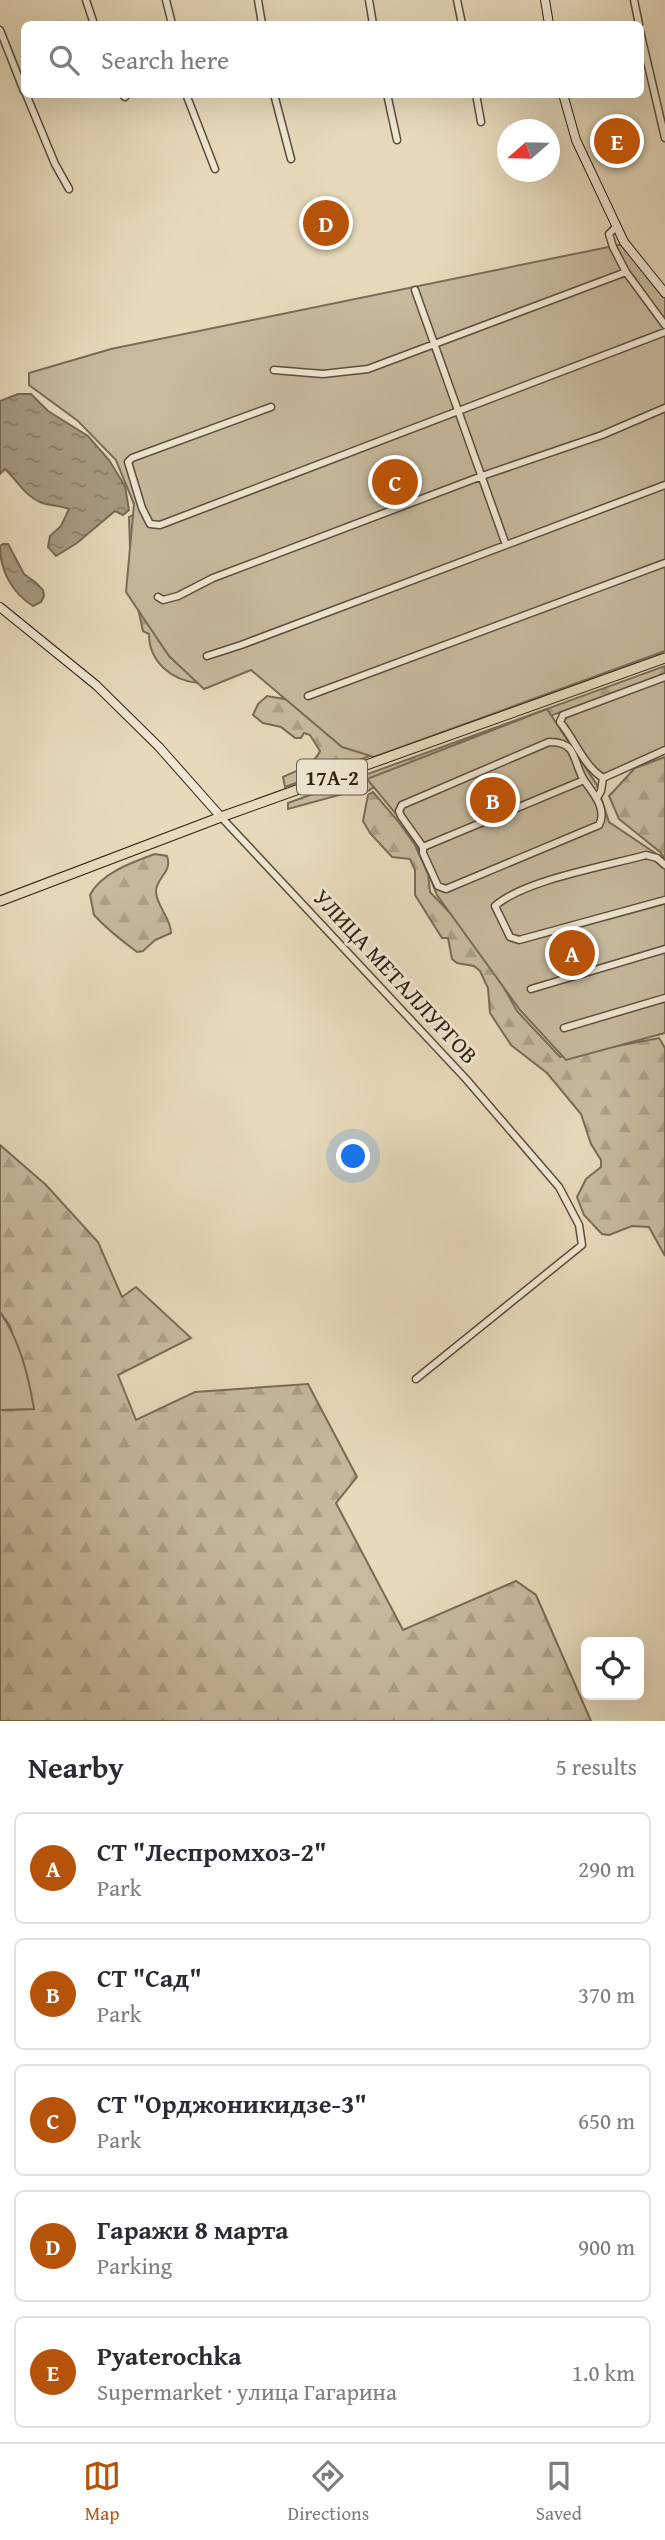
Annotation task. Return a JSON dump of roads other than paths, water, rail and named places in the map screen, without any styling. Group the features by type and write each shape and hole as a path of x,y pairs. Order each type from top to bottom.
{"main road":[{"name":"17А-2","path":"0,901 220,817 665,658"}],"street":[{"path":"86,0 93,21"},
{"path":"166,0 171,21"},
{"path":"258,0 262,21"},
{"path":"369,0 372,21"},
{"path":"457,0 460,21"},
{"path":"545,0 549,21"},
{"path":"634,0 638,21"},
{"path":"0,30 21,83"},
{"path":"644,49 665,138"},
{"path":"2,58 9,54"},
{"path":"27,98 55,164 69,189"},
{"path":"188,98 215,169"},
{"path":"275,98 291,159"},
{"path":"388,98 397,140"},
{"path":"477,98 481,122"},
{"path":"564,98 576,140 624,242 665,293"},
{"path":"617,226 609,234 613,247 626,272 665,325"},
{"path":"274,370 323,374 368,369 626,272"},
{"path":"415,290 506,545"},
{"path":"271,407 132,458 128,462 150,524 160,525 665,332"},
{"path":"158,597 163,600 178,596 213,578 482,476 602,435 665,408"},
{"path":"207,656 665,485"},
{"path":"308,696 665,563"},
{"name":"УЛИЦА МЕТАЛЛУРГОВ","path":"0,607 96,685 159,747 220,817 466,1079 559,1187 579,1225 582,1245 416,1379"},
{"path":"603,778 594,772 584,759 560,722 564,715 665,677"},
{"path":"549,742 569,748 584,780 597,799 602,820 599,825 446,889 438,887 423,853 423,847 399,811 402,805 549,742"},
{"path":"603,778 665,750"},
{"path":"597,799 603,778"},
{"path":"423,847 584,780"},
{"path":"665,865 657,858 646,855 529,886 495,906 510,937 519,940 665,900"},
{"path":"531,989 665,949"},
{"path":"564,1028 665,999"}],"water":[{"path":"18,394 31,394 48,411 88,436 109,460 125,486 129,510 123,515 115,511 77,543 56,556 48,547 50,536 61,526 69,509 40,502 25,492 5,469 0,474 0,401"},
{"path":"8,544 24,574 43,590 41,602 33,606 13,588 2,564 0,546"}],"place":[{"name":"Pyaterochka","path":"617,141"},
{"name":"Гаражи 8 марта","path":"326,223"},
{"name":"СТ \"Орджоникидзе-3\"","path":"395,482"},
{"name":"СТ \"Сад\"","path":"493,800"},
{"name":"СТ \"Леспромхоз-2\"","path":"572,953"}]}
